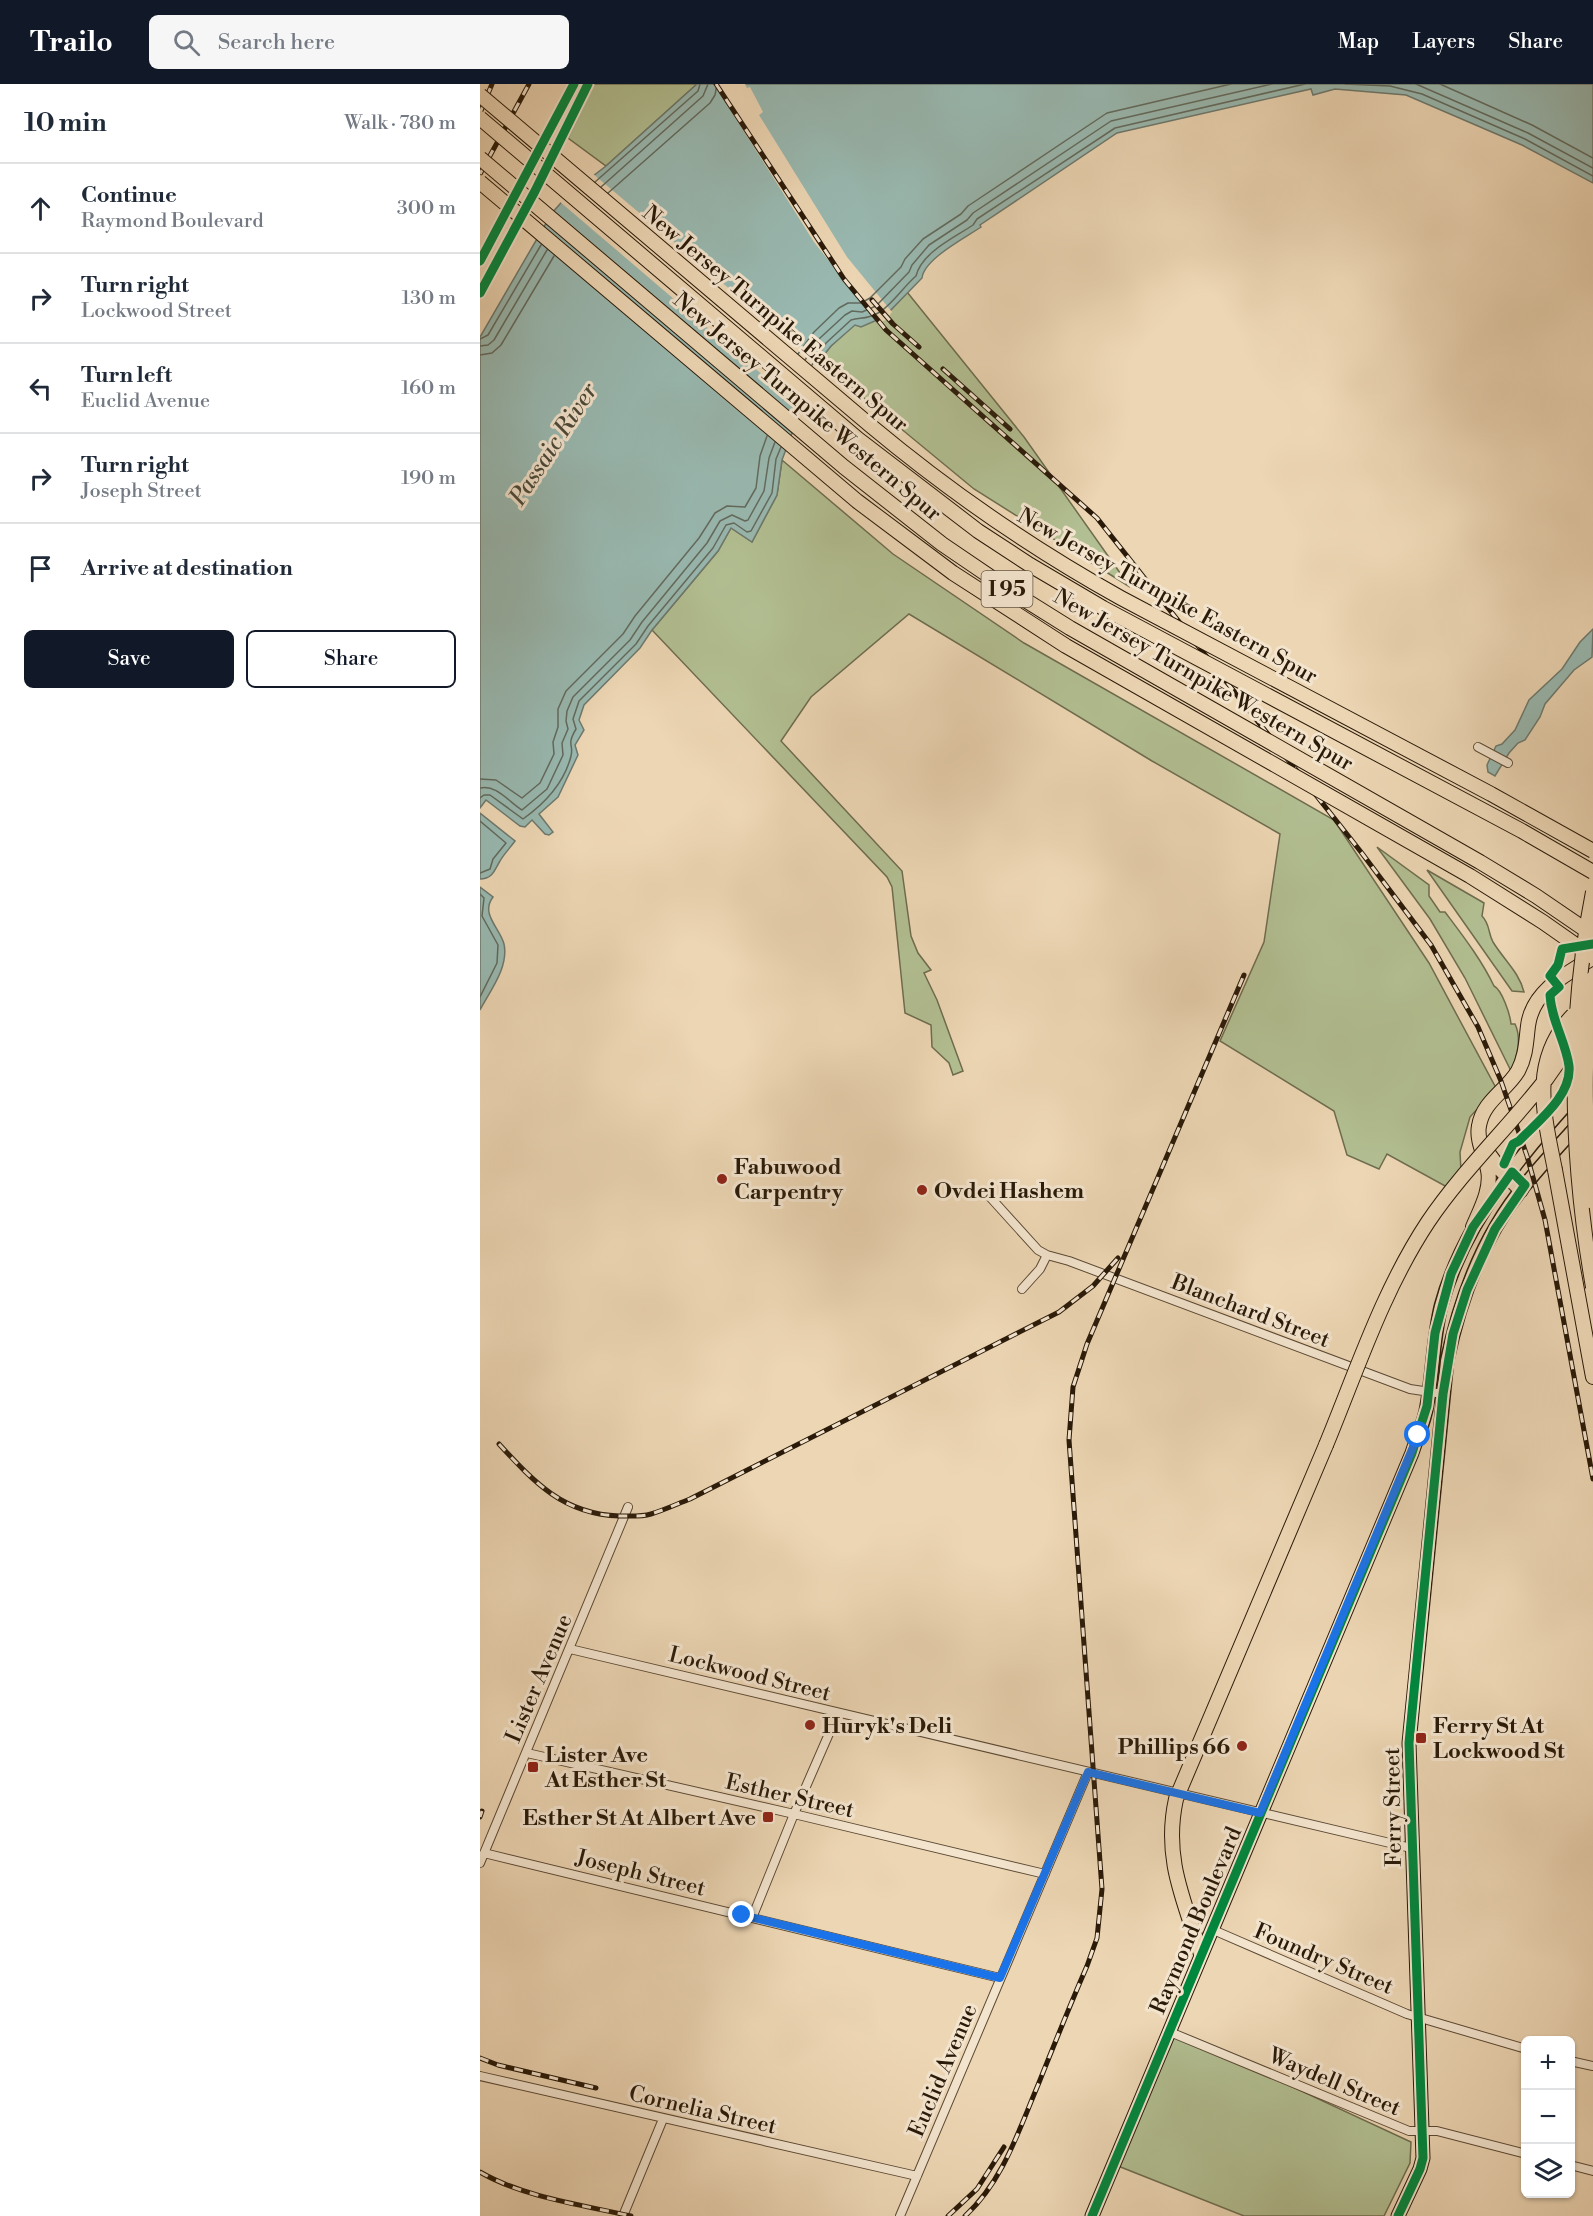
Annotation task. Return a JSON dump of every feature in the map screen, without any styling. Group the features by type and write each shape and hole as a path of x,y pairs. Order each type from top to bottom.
{"highway":[{"name":"New Jersey Turnpike Eastern Spur","path":"480,94 878,432 993,520 1053,559 1121,598 1512,805 1593,851"},
{"name":"New Jersey Turnpike Eastern Spur","path":"480,118 858,439 978,531 1030,565 1104,608 1522,831 1593,872"},
{"name":"New Jersey Turnpike Western Spur","path":"480,158 844,467 908,519 978,570 1091,640 1489,867 1593,935"},
{"name":"New Jersey Turnpike Western Spur","path":"480,182 857,501 963,580 1066,646 1508,898 1593,957"},
{"path":"1593,892 1575,1019 1575,1136 1580,1202 1593,1287"},
{"path":"1473,1227 1489,1177 1480,1140 1479,1126 1483,1112 1515,1075 1524,1058 1528,1022 1536,1002 1555,982 1593,957"},
{"path":"1593,978 1587,1044 1586,1091 1593,1202"},
{"path":"1201,1954 1177,1883 1172,1858 1171,1831 1178,1794 1386,1300 1416,1241 1445,1199 1547,1078 1561,1058 1575,1019 1593,994"},
{"path":"1593,1000 1575,1019 1564,1025 1553,1045 1542,1082 1543,1110 1593,1377"},
{"path":"1480,1140 1508,1177 1521,1190"}],"main road":[{"name":"Raymond Boulevard","path":"1092,2216 1412,1453 1424,1418 1435,1333 1442,1302 1457,1259 1473,1227 1508,1177 1593,1075"},
{"path":"1443,1394 1453,1334 1465,1296 1490,1239 1521,1190 1593,1108"},
{"name":"Ferry Street","path":"1398,2216 1423,2158 1409,1743 1443,1394"}],"street":[{"path":"1478,747 1508,763"},
{"name":"Blanchard Street","path":"990,1197 1031,1243 1047,1255 1410,1389 1443,1394"},
{"path":"1022,1289 1040,1269 1047,1255"},
{"name":"Lister Avenue","path":"480,1863 628,1507"},
{"name":"Lockwood Street","path":"570,1649 1411,1848"},
{"path":"752,1918 838,1713"},
{"name":"Esther Street","path":"527,1753 1045,1874"},
{"name":"Euclid Avenue","path":"900,2216 1088,1772"},
{"name":"Joseph Street","path":"484,1853 1000,1978"},
{"name":"Foundry Street","path":"1211,1929 1418,2017 1521,2048"},
{"name":"Waydell Street","path":"1170,2032 1409,2131 1437,2131 1521,2153"},
{"path":"1575,2062 1593,2066"},
{"name":"Cornelia Street","path":"480,2076 917,2176"},
{"path":"623,2216 663,2119"},
{"path":"1575,2166 1593,2171"}],"green space":[{"path":"594,84 697,84 606,166 568,138"},
{"path":"907,292 1024,437 1130,587 974,489 819,361 831,346 855,324 884,317"},
{"path":"782,460 893,554 1024,643 1334,820 1429,963 1496,1088 1470,1117 1460,1152 1461,1171 1447,1187 1387,1154 1379,1169 1347,1155 1334,1111 1220,1041 1264,942 1280,834 1152,761 909,614 811,697 781,741 902,871 911,936 918,953 931,970 924,973 937,1000 963,1071 953,1075 949,1063 932,1047 931,1025 905,1013 892,887 887,877 652,630 718,551 731,528 752,542 777,495"},
{"path":"1377,847 1429,885 1429,896 1440,912 1445,912 1478,957 1494,986 1503,997 1511,1024 1515,1024 1518,1036 1517,1053 1511,1071 1465,978 1430,919"},
{"path":"1427,870 1484,903 1482,916 1491,939 1515,972 1524,992 1512,991"},
{"path":"1172,2031 1411,2142 1410,2163 1384,2216 1244,2216 1113,2164"}],"water":[{"name":"Passaic River","path":"697,84 1593,84 1593,183 1522,145 1406,95 1335,89 1313,95 1311,89 1117,133 937,256 924,271 922,278 884,317 861,327 855,325 831,346 819,361 782,460 777,495 752,542 731,528 718,551 652,630 640,648 584,705 579,720 584,730 575,745 578,755 558,797 539,814 553,832 549,835 545,834 532,820 525,827 520,826 486,800 480,808 480,337 552,213 567,196 606,166"},
{"path":"1593,629 1592,657 1574,670 1545,704 1540,717 1525,740 1518,743 1509,753 1495,776 1488,772 1487,765 1496,746 1502,744 1515,730 1529,700 1562,669 1580,642"},
{"path":"480,813 515,841 493,873 484,879 480,879"},
{"path":"480,887 493,897 489,909 490,915 502,938 505,953 498,978 480,1010"}],"pier":[{"path":"714,84 745,84 747,88 750,87 763,112 759,115 847,257 892,312 886,320 878,323 814,242"},
{"path":"592,173 821,366 804,410 559,201"}],"railway":[{"path":"480,113 492,84"},
{"path":"480,174 529,84"},
{"path":"480,261 574,84"},
{"path":"480,293 535,191 588,84"},
{"path":"716,84 844,279 886,330 1097,518 1361,852 1431,945 1478,1027 1501,1081 1527,1156 1545,1220 1593,1479"},
{"path":"872,300 893,324 919,347"},
{"path":"943,369 1010,429"},
{"path":"965,2216 1000,2172 1024,2120 1097,1938 1102,1889 1069,1440 1073,1387 1087,1344 1244,975"},
{"path":"499,1444 538,1483 551,1494 566,1502 599,1514 619,1516 651,1514 690,1499 1059,1312 1093,1286 1118,1258"},
{"path":"480,1817 482,1811"},
{"path":"480,2058 498,2065 596,2088"},
{"path":"948,2216 977,2189 1004,2147"},
{"path":"480,2172 497,2181 534,2194 631,2216"}],"cycle path":[{"path":"480,261 574,84"},
{"path":"480,293 535,191 588,84"},
{"path":"1504,1164 1513,1144 1544,1117 1565,1088 1569,1066 1550,995 1559,987 1550,976 1558,965 1562,949 1593,944"},
{"path":"1092,2216 1412,1453 1427,1406 1435,1333 1451,1274 1473,1227 1512,1172 1525,1185 1495,1229 1467,1290 1453,1334 1443,1394 1409,1743 1423,2158 1398,2216"}],"place":[{"name":"Fabuwood Carpentry","path":"722,1179"},
{"name":"Ovdei Hashem","path":"922,1190"},
{"name":"Huryk's Deli","path":"810,1725"},
{"name":"Ferry St At Lockwood St","path":"1421,1738"},
{"name":"Phillips 66","path":"1242,1746"},
{"name":"Lister Ave At Esther St","path":"533,1767"},
{"name":"Esther St At Albert Ave","path":"768,1817"}],"route":[{"path":"742,1915 1000,1978 1088,1772 1260,1813 1418,1435"}]}
